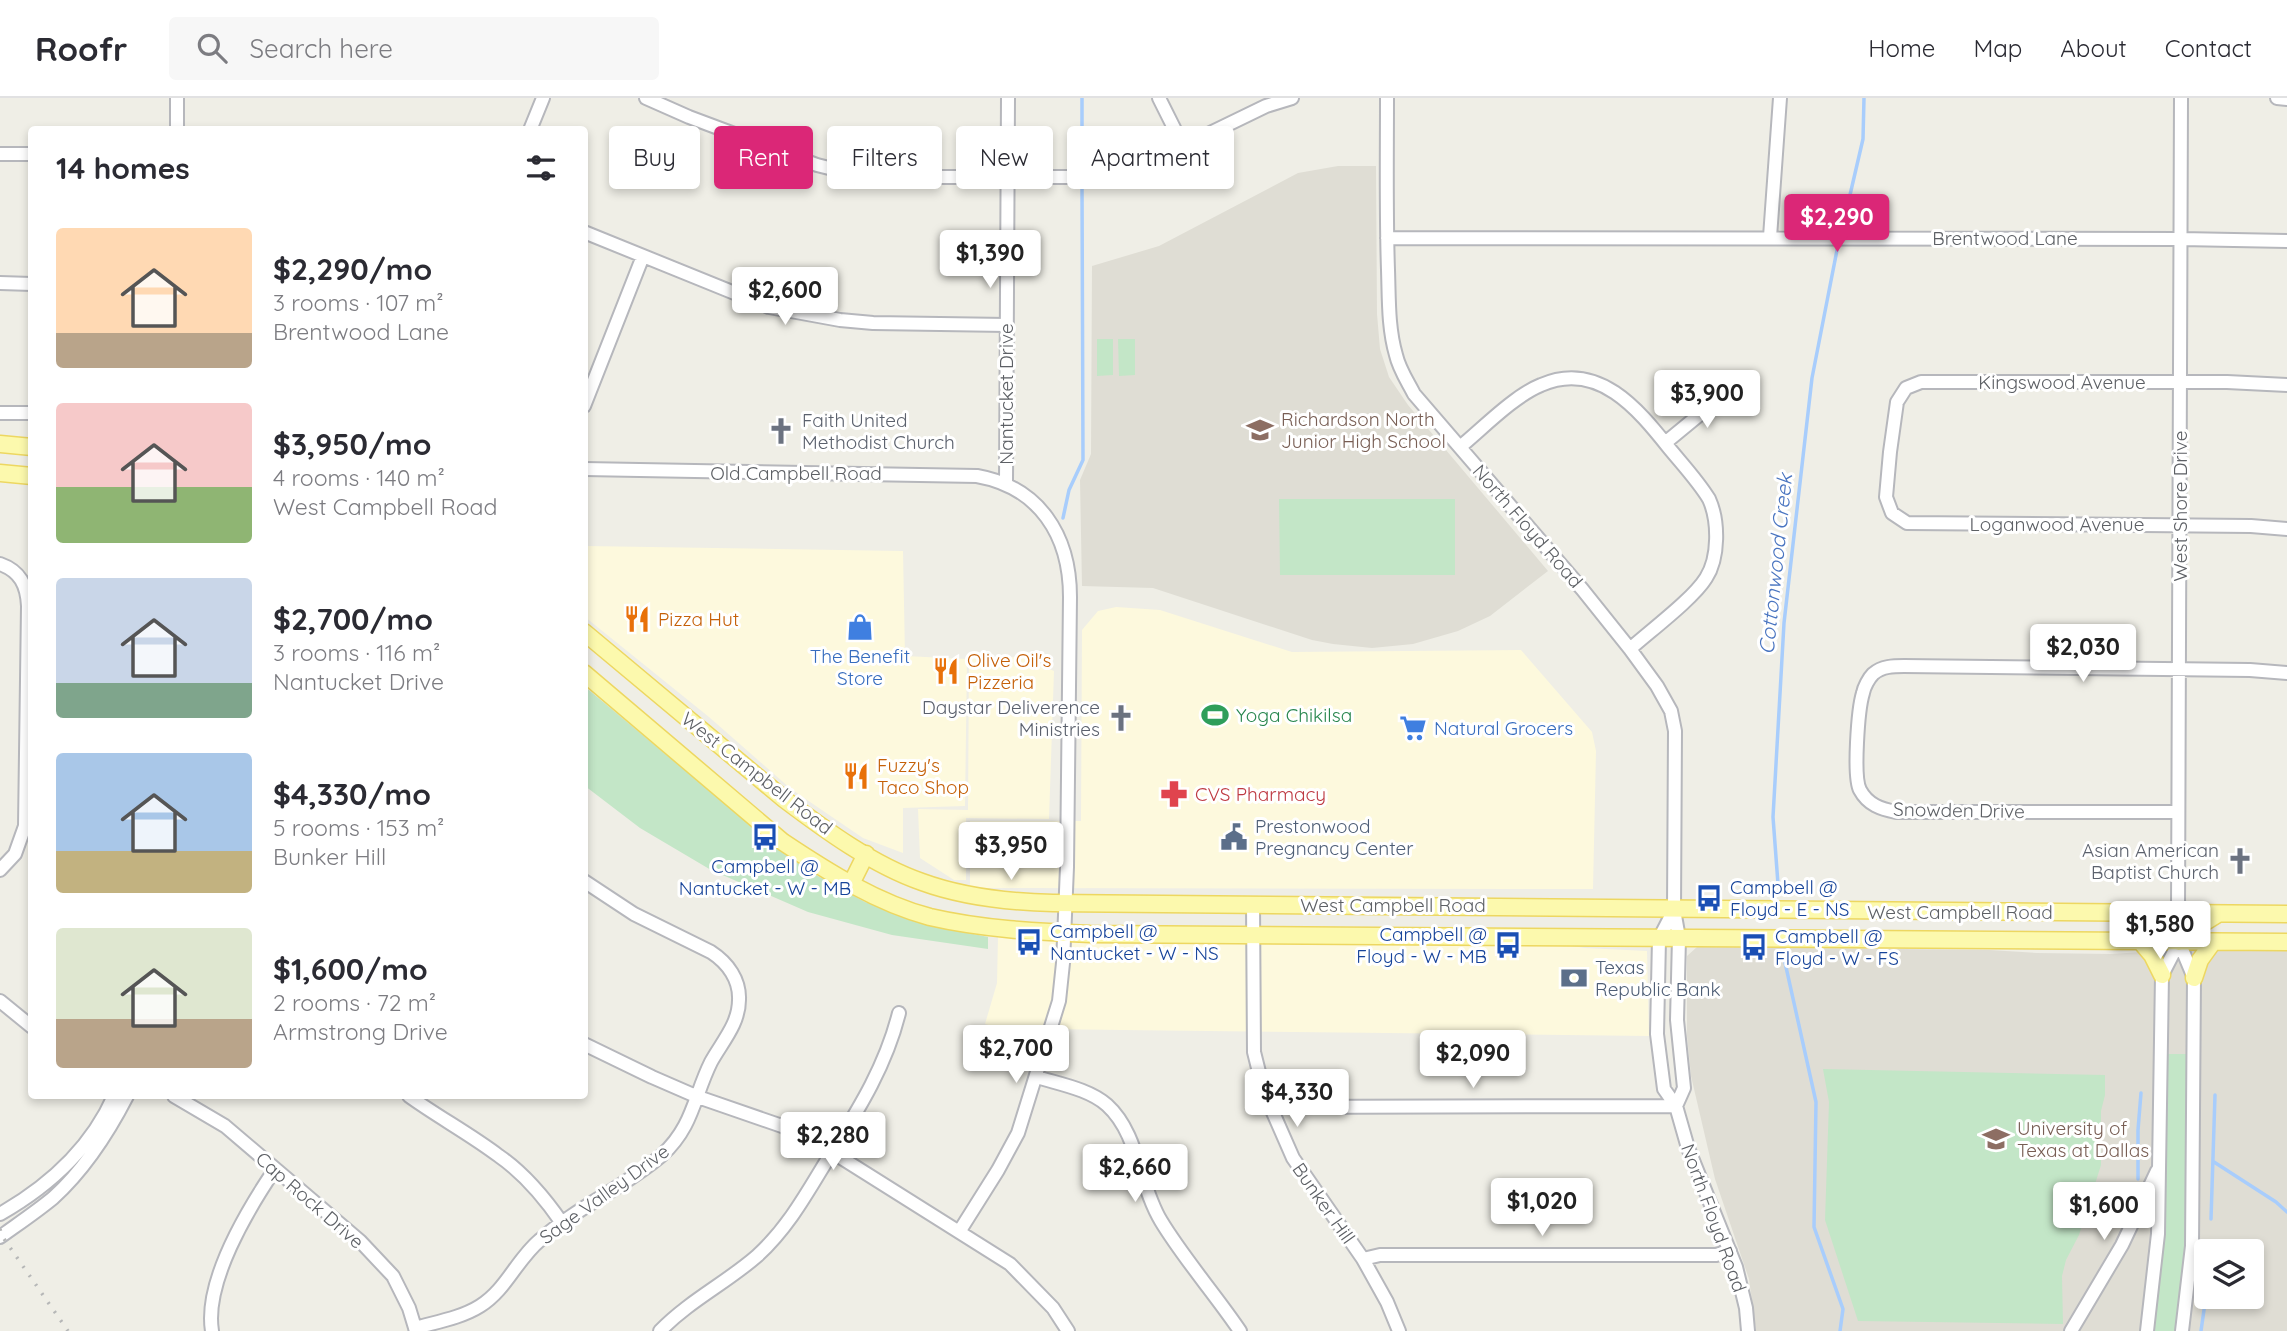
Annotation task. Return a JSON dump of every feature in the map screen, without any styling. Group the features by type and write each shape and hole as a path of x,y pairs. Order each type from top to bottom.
{"main road":[{"path":"0,444 28,447"},
{"path":"0,473 28,476"},
{"name":"West Campbell Road","path":"588,635 784,800 866,854 922,882 962,894 1065,903 1510,906 2157,919 2178,913 2287,914"},
{"path":"614,698 636,675"},
{"name":"West Campbell Road","path":"588,676 783,842 851,884 907,909 930,917 994,928 1064,933 2287,942"},
{"path":"851,884 866,854"},
{"path":"1510,906 1510,936"},
{"path":"2178,913 2194,929 2213,942 2200,960 2193,978"},
{"path":"2162,975 2152,955 2141,942 2157,919 2179,942 2220,913"}],"street":[{"path":"177,98 177,126"},
{"path":"532,126 543,98"},
{"path":"646,98 844,173 956,177"},
{"name":"Nantucket Drive","path":"1008,98 1008,126"},
{"path":"1159,98 1173,126"},
{"path":"1224,126 1266,106 1292,98"},
{"name":"North Floyd Road","path":"1387,98 1387,238 1392,337 1396,358 1414,394 1582,589 1630,649 1657,686 1674,721 1674,910 1679,938 1678,1020 1684,1088 1676,1106"},
{"path":"1770,237 1780,98"},
{"name":"West Shore Drive","path":"2178,913 2181,98"},
{"path":"2277,98 2287,99"},
{"path":"0,154 28,154"},
{"name":"Nantucket Drive","path":"960,1232 1018,1133 1059,1001 1064,933 1069,575 1065,552 1054,528 1035,502 1006,483 1007,189"},
{"path":"588,234 769,307 801,314 873,323 1007,325"},
{"name":"Brentwood Lane","path":"1387,238 1770,237 2287,241"},
{"path":"588,396 643,256"},
{"path":"0,283 28,284"},
{"path":"1460,447 1523,395 1541,384 1573,378 1587,380 1619,394 1645,418 1704,491 1714,510 1714,552 1706,579 1630,649"},
{"name":"Kingswood Avenue","path":"1890,452 1897,402 1906,388 1921,382 2180,382 2287,385"},
{"path":"1665,443 1727,392"},
{"path":"0,413 28,413"},
{"name":"Loganwood Avenue","path":"1890,452 1886,497 1892,513 1907,523 2180,525 2287,529"},
{"name":"Old Campbell Road","path":"588,469 977,475 1006,483"},
{"path":"0,564 15,572 24,582 28,606 24,826 15,854 0,870"},
{"name":"Snowden Drive","path":"2178,812 1896,812 1880,809 1868,801 1856,776 1859,708 1863,691 1869,679 1880,670 1891,666 2179,669"},
{"path":"2179,669 2287,673"},
{"name":"Sage Valley Drive","path":"415,1330 480,1306 494,1296 530,1250 562,1223 661,1156 684,1128 710,1064 736,1020 739,1000 735,979 722,960 634,914 588,884"},
{"name":"Bunker Hill","path":"1253,904 1254,1052 1259,1077 1286,1145 1299,1169 1363,1259 1387,1302 1399,1331"},
{"name":"North Floyd Road","path":"1674,910 1659,939 1659,1062 1664,1089 1676,1106 1688,1148 1742,1287 1748,1331"},
{"path":"2147,1331 2157,1243 2162,975 2179,942"},
{"path":"2179,942 2193,978 2192,1246 2182,1331"},
{"path":"0,1001 28,1024"},
{"path":"660,1331 683,1309 755,1257 799,1209 873,1084 899,1013"},
{"path":"588,1046 698,1097 782,1126 832,1152 1010,1264 1053,1308 1064,1329"},
{"path":"1037,1077 1094,1097 1106,1104 1121,1121 1161,1220 1240,1331"},
{"path":"0,1214 27,1199 54,1178 96,1130 112,1099"},
{"path":"0,1237 35,1213 72,1179 101,1142 125,1099"},
{"name":"Cap Rock Drive","path":"179,1099 225,1126 359,1241 383,1265 400,1288 415,1330"},
{"path":"414,1099 500,1156 529,1181 562,1223"},
{"path":"1270,1107 1676,1106"},
{"path":"2071,1331 2122,1245 2160,1165"},
{"path":"212,1331 210,1313 213,1293 246,1214 275,1169"},
{"path":"1363,1259 1380,1255 1716,1255 1730,1251"}],"shaded area":[{"name":"Richardson North Junior High School","path":"1338,166 1376,166 1377,314 1380,349 1389,377 1408,405 1548,571 1490,616 1458,631 1413,644 1372,648 1312,640 1153,588 1082,586 1080,480 1091,454 1092,266 1159,246 1298,173"},
{"path":"588,546 903,551 905,656 967,659 965,806 903,808 903,853 863,838 791,789 709,717 588,619"},
{"path":"1116,607 1160,610 1292,652 1521,650 1592,732 1596,751 1593,889 970,888 970,821 1081,821 1082,630 1098,611"},
{"path":"1021,657 1054,671 1049,819 966,818 966,880 954,880 920,858 918,809 968,810 969,658"},
{"path":"998,937 1083,942 1559,944 1647,951 1649,1036 1038,1029 1035,1039 985,1024 997,983"},
{"name":"University of Texas at Dallas","path":"1697,947 2111,954 2157,951 2287,951 2287,1331 1756,1331 1749,1279 1715,1179 1691,1076 1687,1036 1687,956"}],"green space":[{"path":"1097,339 1113,339 1113,375 1097,376"},
{"path":"1118,339 1135,339 1135,375 1119,376"},
{"path":"1279,499 1455,499 1455,575 1280,575"},
{"path":"588,689 807,870 865,902 926,924 988,937 988,949 892,935 808,912 711,870 640,828 588,788"},
{"path":"2168,1054 2189,1054 2187,1242 2177,1331 2151,1331 2163,1239"},
{"path":"1823,1069 2105,1075 2105,1095 2101,1111 2101,1165 2079,1235 2066,1260 2062,1276 2063,1324 1858,1321 1825,1220 1829,1102"}],"waterway":[{"path":"1082,98 1082,126"},
{"name":"Cottonwood Creek","path":"1843,225 1863,139 1864,98"},
{"path":"1063,518 1069,490 1083,460 1082,189"},
{"name":"Cottonwood Creek","path":"1778,884 1773,817 1784,623 1812,378 1837,250"},
{"name":"Cottonwood Creek","path":"1808,959 1784,958 1816,1102 1814,1227 1843,1309 1840,1331"},
{"path":"2138,1179 2141,1093"},
{"path":"2211,1219 2215,1095"},
{"path":"2214,1162 2287,1212"},
{"path":"2201,1331 2204,1309"}],"railway":[{"path":"0,1229 2,1236 68,1331"}],"place":[{"name":"Richardson North Junior High School","path":"1260,430"},
{"name":"Faith United Methodist Church","path":"781,431"},
{"name":"Pizza Hut","path":"637,619"},
{"name":"The Benefit Store","path":"860,627"},
{"name":"Olive Oil's Pizzeria","path":"946,671"},
{"name":"Yoga Chikilsa","path":"1215,715"},
{"name":"Daystar Deliverence Ministries","path":"1121,718"},
{"name":"Natural Grocers","path":"1413,728"},
{"name":"Fuzzy's Taco Shop","path":"856,776"},
{"name":"CVS Pharmacy","path":"1174,794"},
{"name":"Campbell @ Nantucket - W - MB","path":"765,837"},
{"name":"Prestonwood Pregnancy Center","path":"1234,837"},
{"name":"Asian American Baptist Church","path":"2240,861"},
{"name":"Campbell @ Floyd - E - NS","path":"1709,898"},
{"name":"Campbell @ Nantucket - W - NS","path":"1029,942"},
{"name":"Campbell @ Floyd - W - MB","path":"1508,945"},
{"name":"Campbell @ Floyd - W - FS","path":"1754,947"},
{"name":"Texas Republic Bank","path":"1574,978"},
{"name":"University of Texas at Dallas","path":"1996,1139"}]}
